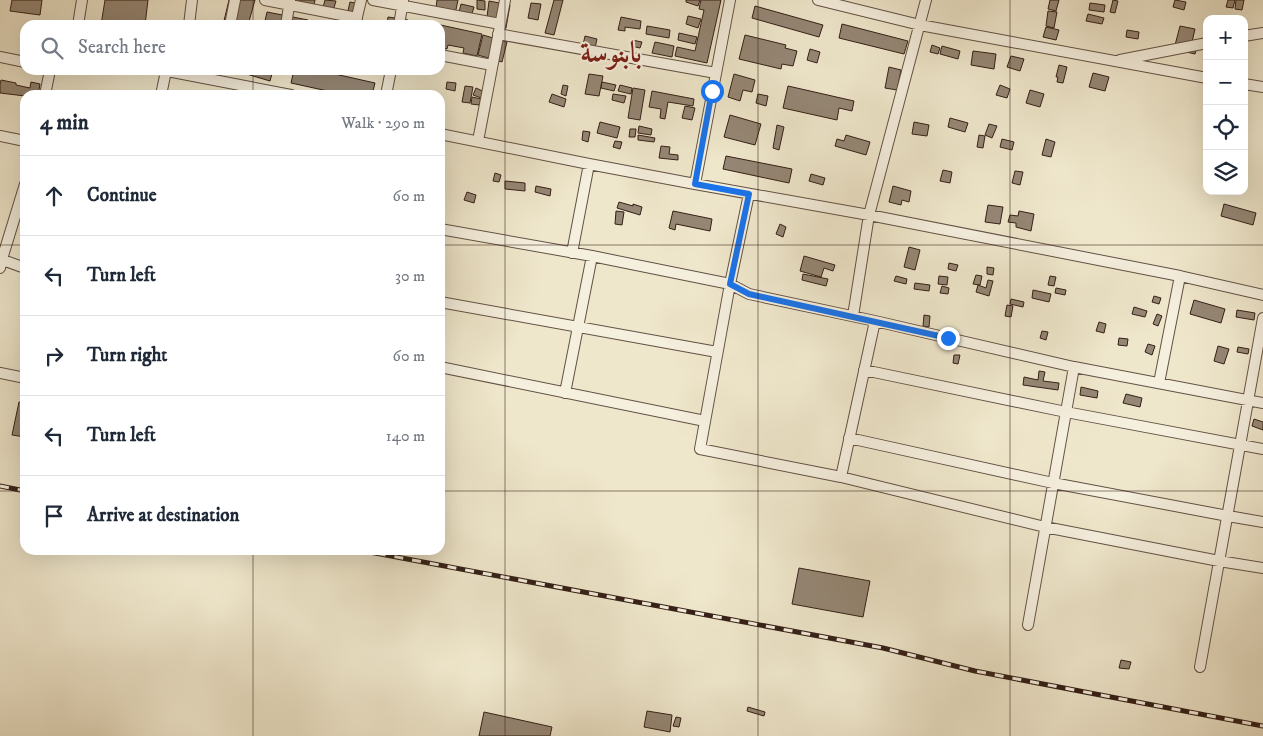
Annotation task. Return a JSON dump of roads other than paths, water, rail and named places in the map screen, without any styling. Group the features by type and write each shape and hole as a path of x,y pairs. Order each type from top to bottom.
{"street":[{"path":"79,20 82,0"},
{"path":"190,20 192,0"},
{"path":"231,20 235,0"},
{"path":"265,0 289,2 352,20"},
{"path":"356,20 361,0"},
{"path":"373,0 402,3 500,24"},
{"path":"478,141 505,0"},
{"path":"695,184 730,0"},
{"path":"818,0 920,25 1203,77"},
{"path":"853,316 869,215 926,0"},
{"path":"287,20 289,2"},
{"path":"400,20 402,3"},
{"path":"1248,35 1263,33"},
{"path":"498,34 716,73"},
{"path":"1114,61 1203,45"},
{"path":"445,56 492,65"},
{"path":"0,57 20,61"},
{"path":"46,90 49,75"},
{"path":"162,90 164,75"},
{"path":"196,75 267,90"},
{"path":"387,90 390,75"},
{"path":"1248,85 1263,87"},
{"path":"445,135 589,164 869,215 1180,276 1263,295"},
{"path":"0,136 20,140"},
{"path":"572,253 589,164"},
{"path":"749,194 730,284 700,449 841,477 1045,527 1219,562 1263,568"},
{"path":"20,200 1,262 20,267"},
{"path":"445,230 592,256 730,284 749,294 1074,367 1263,403"},
{"path":"566,393 592,256"},
{"path":"1159,383 1180,276"},
{"path":"445,303 718,352"},
{"path":"1200,667 1263,318"},
{"path":"841,477 876,321"},
{"path":"1028,625 1074,367"},
{"path":"445,368 705,421"},
{"path":"864,370 1066,412 1263,449"},
{"path":"0,373 20,377"},
{"path":"849,438 1053,484 1263,522"}],"railway":[{"path":"0,486 20,490"},
{"path":"386,555 883,648 975,671 1263,726"}],"district":[{"name":"بابنوسة","path":"611,52"}]}
